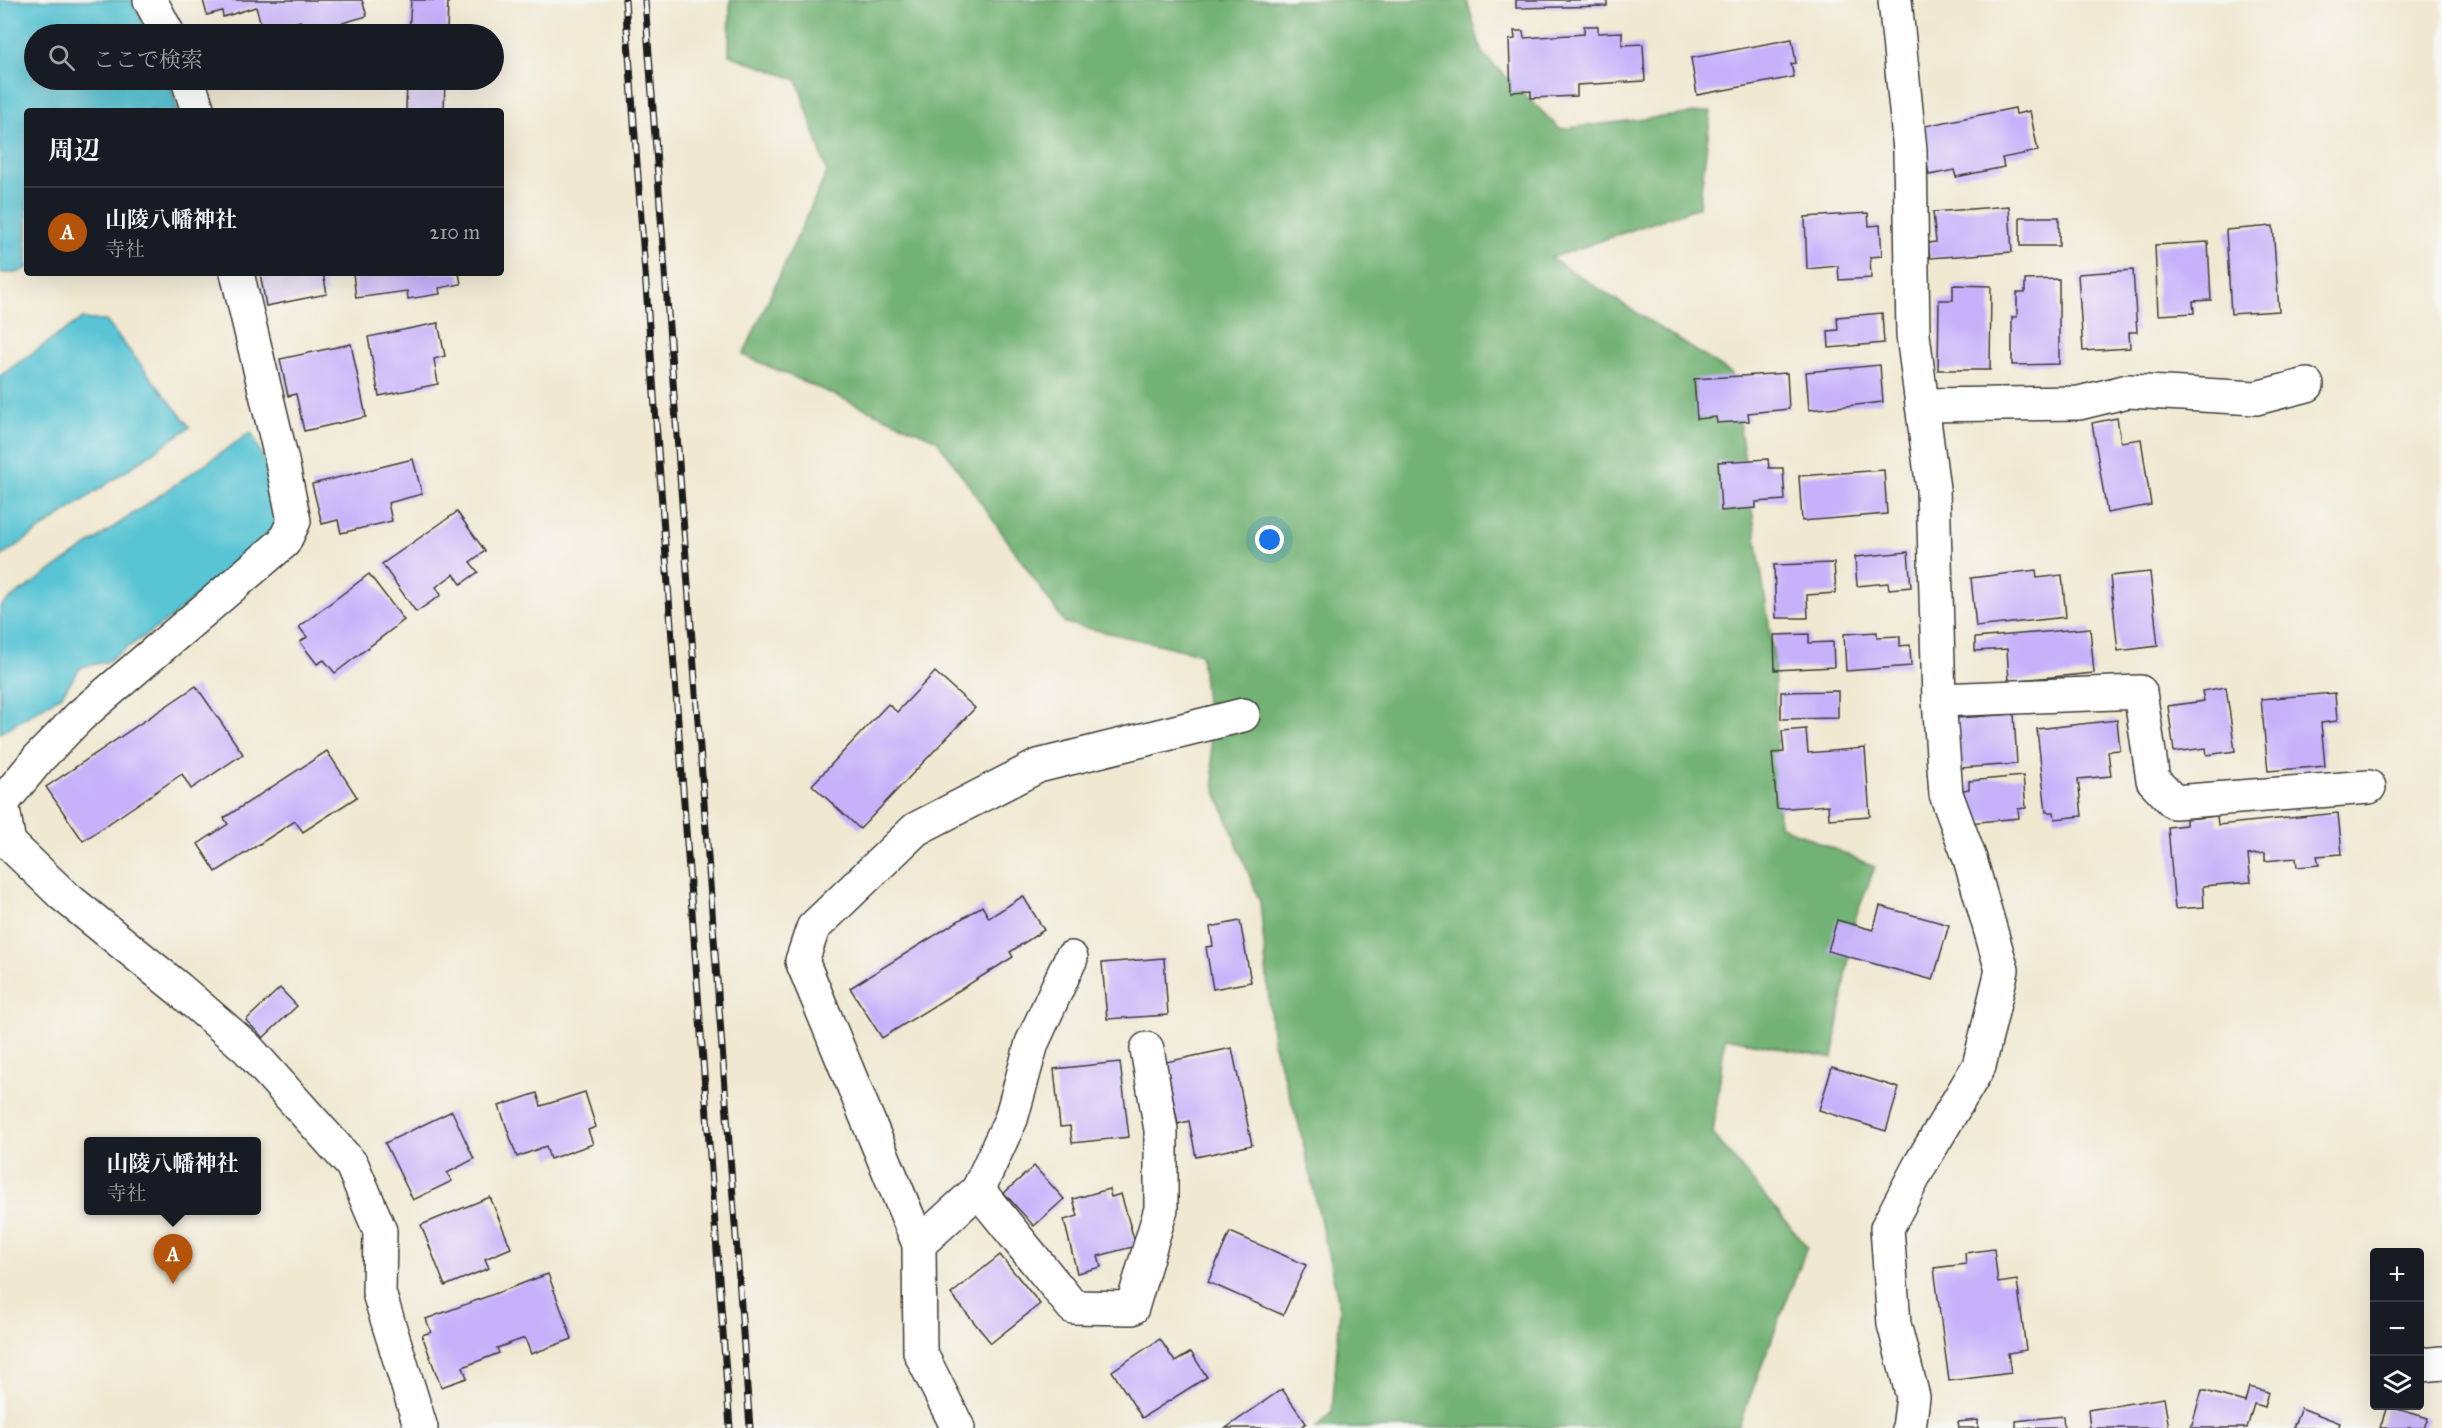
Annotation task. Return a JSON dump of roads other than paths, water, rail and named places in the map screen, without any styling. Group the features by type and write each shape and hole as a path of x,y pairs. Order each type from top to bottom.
{"street":[{"path":"150,0 163,24"},
{"path":"1895,0 1910,150 1913,335 1933,489 1939,700 1946,794 1970,859 2002,970 1979,1066 1920,1165 1887,1228 1894,1324 1913,1397 1909,1428"},
{"path":"191,90 197,108"},
{"path":"238,276 294,521 284,542 72,724 39,758 2,803 9,843 63,895 179,989 247,1048 352,1165 380,1232 379,1293 422,1428"},
{"path":"1922,405 2079,403 2128,391 2256,398 2307,385"},
{"path":"1939,700 2140,692 2154,780 2174,802 2369,787"},
{"path":"958,1428 920,1352 919,1244 802,961 813,928 916,829 1038,766 1243,715"},
{"path":"919,1244 978,1190 1011,1119 1032,1044 1071,958"},
{"path":"978,1190 1074,1307 1132,1308 1161,1209 1161,1130 1147,1049"},
{"path":"2424,1365 2442,1363"}],"water":[{"path":"0,0 132,0 143,24 24,24 24,90 172,90 177,108 24,108 24,270 17,273 0,273"},
{"path":"81,319 106,321 190,427 0,557 0,376"},
{"path":"251,432 270,478 278,526 171,618 106,662 81,667 61,696 0,733 0,606"}],"railway":[{"path":"625,0 730,1428"},
{"path":"645,0 750,1428"}],"place":[{"name":"山陵八幡神社","path":"173,1284"}]}
